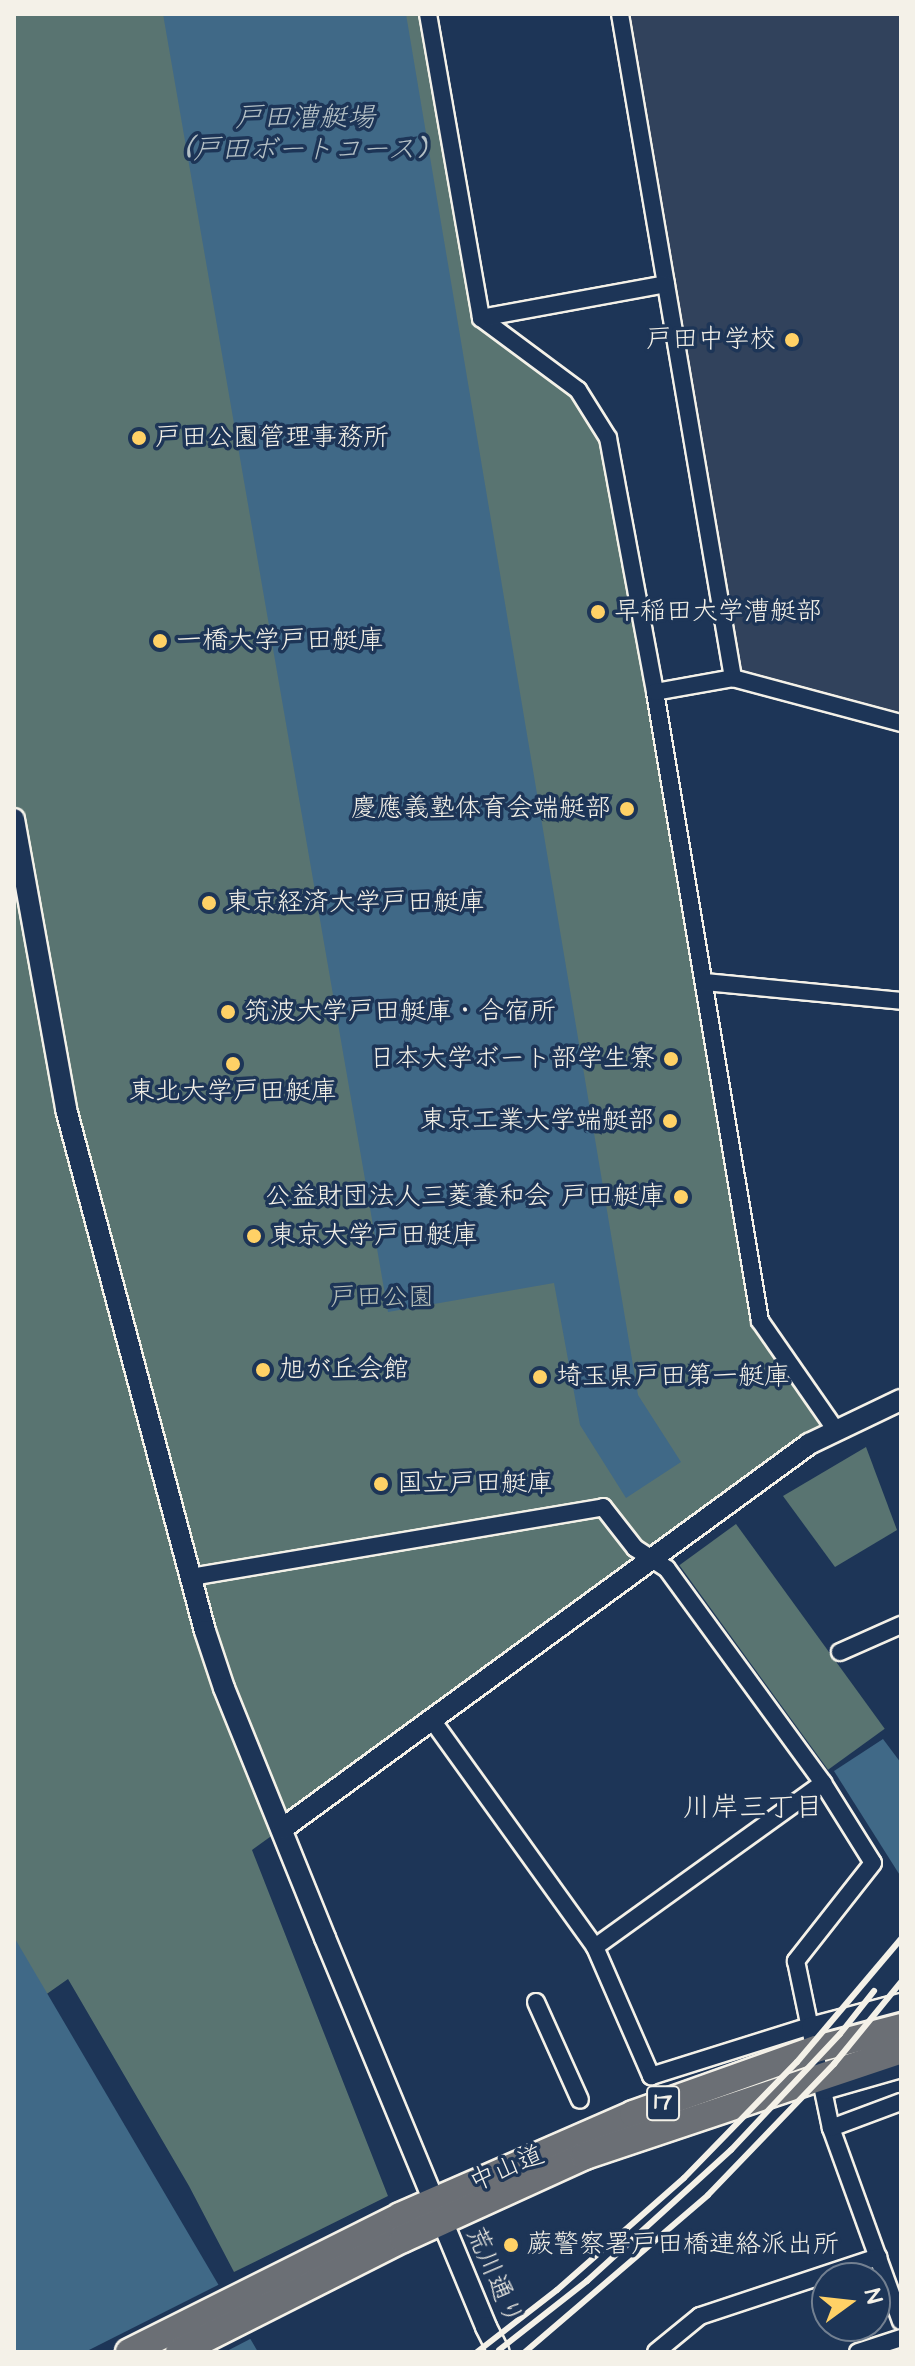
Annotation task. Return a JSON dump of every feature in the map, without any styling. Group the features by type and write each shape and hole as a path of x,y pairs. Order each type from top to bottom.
{"highway":[{"name":"中山道","path":"129,2352 438,2211 633,2114 818,2060 901,2027"},
{"name":"中山道","path":"818,2060 901,2050"},
{"name":"中山道","path":"179,2352 399,2229"}],"street":[{"path":"428,14 481,318 578,390 608,438 705,982 760,1321 835,1429"},
{"path":"620,14 733,678"},
{"path":"481,318 666,284"},
{"path":"655,692 733,678 901,723"},
{"name":"荒川通り","path":"14,819 66,1109 191,1577 224,1688 438,2211 499,2352"},
{"path":"705,982 901,1001"},
{"path":"282,1829 809,1444 901,1400"},
{"path":"191,1577 603,1507 635,1548 667,1569 823,1783 873,1863 796,1961 831,2128 901,2321"},
{"path":"840,1652 901,1625"},
{"path":"432,1720 595,1947 651,2076 818,2060 901,2069"},
{"path":"595,1947 823,1783"},
{"path":"536,2002 580,2100"},
{"path":"818,2060 901,2002"},
{"path":"831,2128 901,2102"},
{"path":"656,2352 700,2316 878,2257"},
{"path":"858,2352 901,2338"}],"shaded area":[{"name":"戸田中学校","path":"628,14 901,14 901,715 744,673 739,666"}],"green space":[{"name":"戸田公園","path":"14,14 428,14 481,318 578,390 611,454 760,1321 835,1429 252,1850 388,2196 234,2272 189,2186 68,1979 14,2017"},
{"path":"866,1447 897,1530 835,1567 783,1496"},
{"path":"736,1524 885,1729 828,1770 679,1565"}],"water":[{"name":"戸田漕艇場 (戸田ボートコース)","path":"163,14 406,14 638,1395 681,1462 626,1498 580,1425 554,1283 388,1312"},
{"path":"883,1739 901,1763 901,1877 834,1771"},
{"path":"14,1937 258,2352 14,2352"}],"pier":[{"path":"222,2283 254,2337 225,2352 85,2352"}],"railway":[{"path":"477,2352 557,2290 684,2178 797,2062 901,1939"},
{"path":"525,2352 708,2195 834,2064 901,1982"},
{"path":"499,2350 587,2281 731,2150 840,2034 874,1991"}],"place":[{"name":"戸田中学校","path":"792,340"},
{"name":"戸田公園管理事務所","path":"139,438"},
{"name":"早稲田大学漕艇部","path":"598,612"},
{"name":"一橋大学戸田艇庫","path":"160,641"},
{"name":"慶應義塾体育会端艇部","path":"627,809"},
{"name":"東京経済大学戸田艇庫","path":"209,903"},
{"name":"筑波大学戸田艇庫・合宿所","path":"228,1012"},
{"name":"日本大学ボート部学生寮","path":"671,1059"},
{"name":"東北大学戸田艇庫","path":"233,1064"},
{"name":"東京工業大学端艇部","path":"670,1121"},
{"name":"公益財団法人三菱養和会 戸田艇庫","path":"681,1197"},
{"name":"東京大学戸田艇庫","path":"254,1236"},
{"name":"旭が丘会館","path":"263,1370"},
{"name":"埼玉県戸田第一艇庫","path":"540,1377"},
{"name":"国立戸田艇庫","path":"381,1484"},
{"name":"蕨警察署戸田橋連絡派出所","path":"511,2245"}],"district":[{"name":"川岸三丁目","path":"753,1808"}]}
